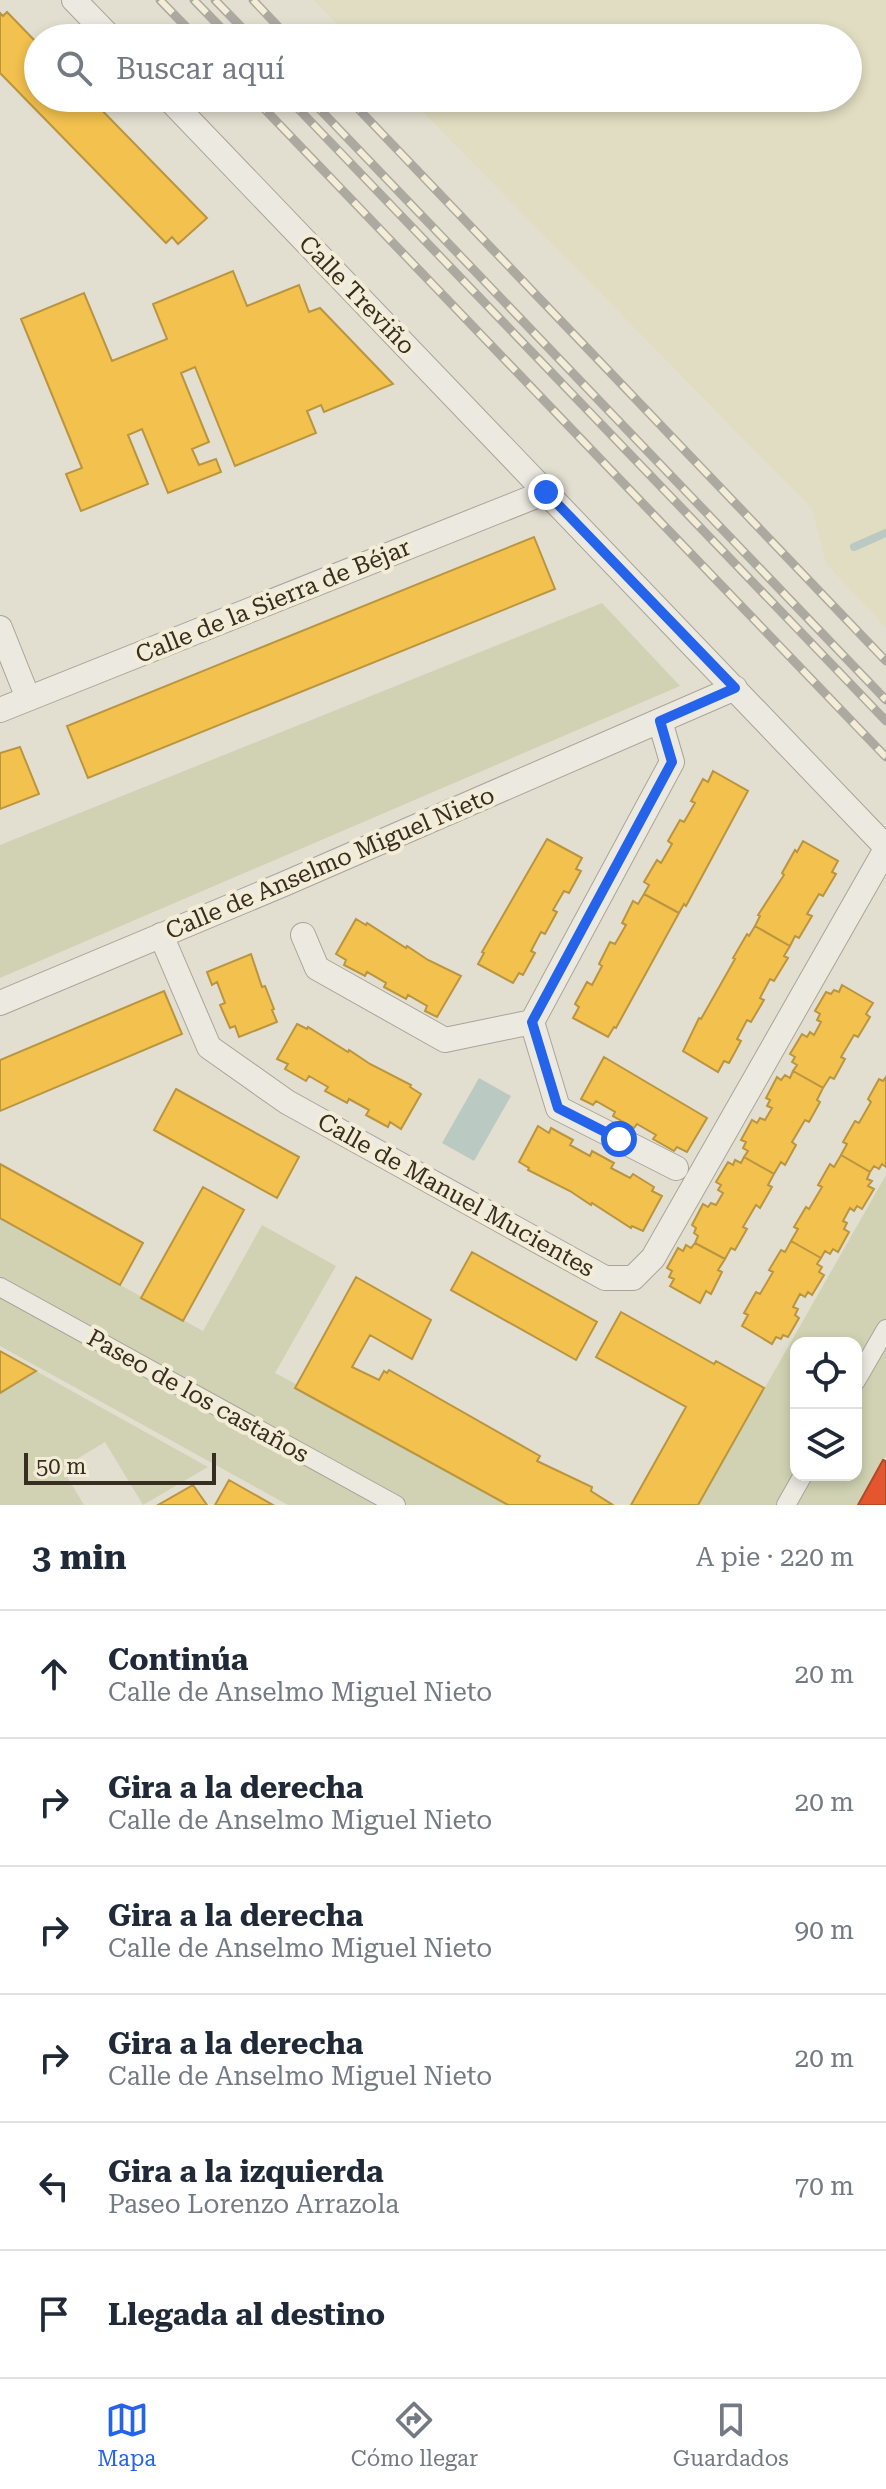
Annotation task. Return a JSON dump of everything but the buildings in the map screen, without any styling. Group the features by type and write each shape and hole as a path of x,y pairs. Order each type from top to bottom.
{"street":[{"path":"74,0 97,24"},
{"name":"Calle Treviño","path":"181,112 886,848"},
{"name":"Calle de la Sierra de Béjar","path":"0,710 546,492"},
{"path":"0,628 28,698"},
{"name":"Calle de Anselmo Miguel Nieto","path":"0,1003 735,688"},
{"path":"660,721 672,762 532,1022 558,1108 676,1168"},
{"name":"Calle de Manuel Mucientes","path":"161,935 209,1047 287,1102 605,1278 633,1278 653,1258 886,848"},
{"path":"303,935 317,968 445,1040 532,1022"},
{"name":"Paseo de los castaños","path":"0,1287 396,1505"},
{"path":"862,1371 886,1329"},
{"path":"786,1505 800,1481"}],"shaded area":[{"path":"313,0 886,0 886,628 826,564 812,509 423,112 862,112 862,24 337,24"},
{"path":"479,1078 511,1096 474,1161 442,1143"}],"green space":[{"path":"602,603 680,686 0,978 0,845"},
{"path":"886,1175 886,1456 858,1505 698,1505 790,1344 790,1481 862,1481 862,1337 794,1337"},
{"path":"0,1218 203,1331 262,1225 336,1266 275,1373 296,1384 295,1388 508,1505 288,1505 0,1346"},
{"path":"36,1371 208,1467 143,1505 105,1442 62,1468 84,1505 0,1505 0,1393"}],"waterway":[{"path":"854,547 886,533"}],"railway":[{"path":"160,0 183,24"},
{"path":"194,0 217,24"},
{"path":"215,0 238,24"},
{"path":"253,0 276,24"},
{"path":"267,112 886,757"},
{"path":"301,112 886,721"},
{"path":"322,112 886,700"},
{"path":"361,112 886,661"}],"route":[{"path":"546,492 735,688 660,721 672,762 532,1022 558,1108 619,1139"}]}
